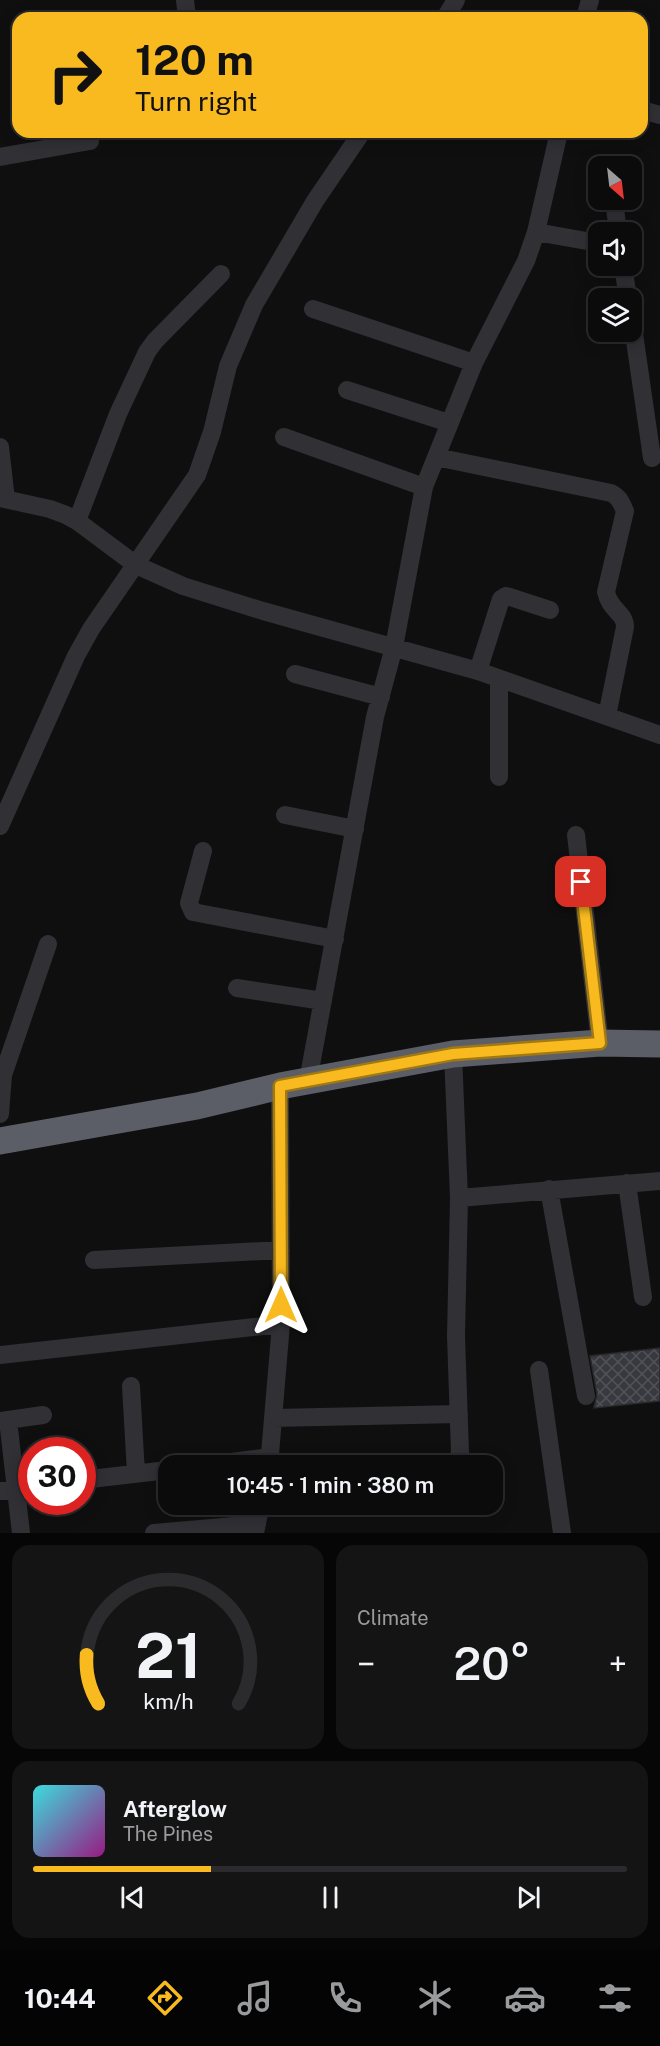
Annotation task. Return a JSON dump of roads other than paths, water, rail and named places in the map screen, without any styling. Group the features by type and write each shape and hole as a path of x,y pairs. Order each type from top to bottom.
{"highway":[{"path":"0,1141 197,1106 280,1086 453,1054 600,1043 660,1044"}],"street":[{"path":"2,816 76,656 108,603 197,475 212,432 228,366 254,305 315,201 358,138"},
{"path":"308,1081 375,717 394,647 424,486 474,363 526,261 536,232 559,138"},
{"path":"0,157 90,141"},
{"path":"536,232 588,241"},
{"path":"77,521 118,414 147,352 155,340 221,274"},
{"path":"313,309 474,363"},
{"path":"635,342 652,458"},
{"path":"347,390 449,423"},
{"path":"284,437 424,486"},
{"path":"0,447 3,498 50,509 77,521 136,565 183,586 263,611 478,670 660,735"},
{"path":"436,457 611,493 618,497 625,511 606,592 608,602 622,616 626,627 607,716"},
{"path":"478,670 501,599 506,596 550,610"},
{"path":"295,674 381,697"},
{"path":"499,679 499,777"},
{"path":"285,815 355,829"},
{"path":"576,835 600,1043"},
{"path":"203,851 189,903 193,912 335,939"},
{"path":"0,1114 3,1075 48,944"},
{"path":"237,988 323,1001"},
{"path":"453,1054 459,1198 456,1336 459,1455"},
{"path":"270,1455 281,1324 280,1086"},
{"path":"459,1198 660,1181"},
{"path":"627,1183 643,1298"},
{"path":"549,1190 586,1396"},
{"path":"94,1260 281,1250"},
{"path":"0,1355 281,1324"},
{"path":"538,1370 562,1533"},
{"path":"131,1386 136,1474"},
{"path":"273,1418 459,1414"},
{"path":"21,1533 4,1420 43,1415"},
{"path":"96,1478 158,1471"},
{"path":"154,1533 256,1528"}]}
